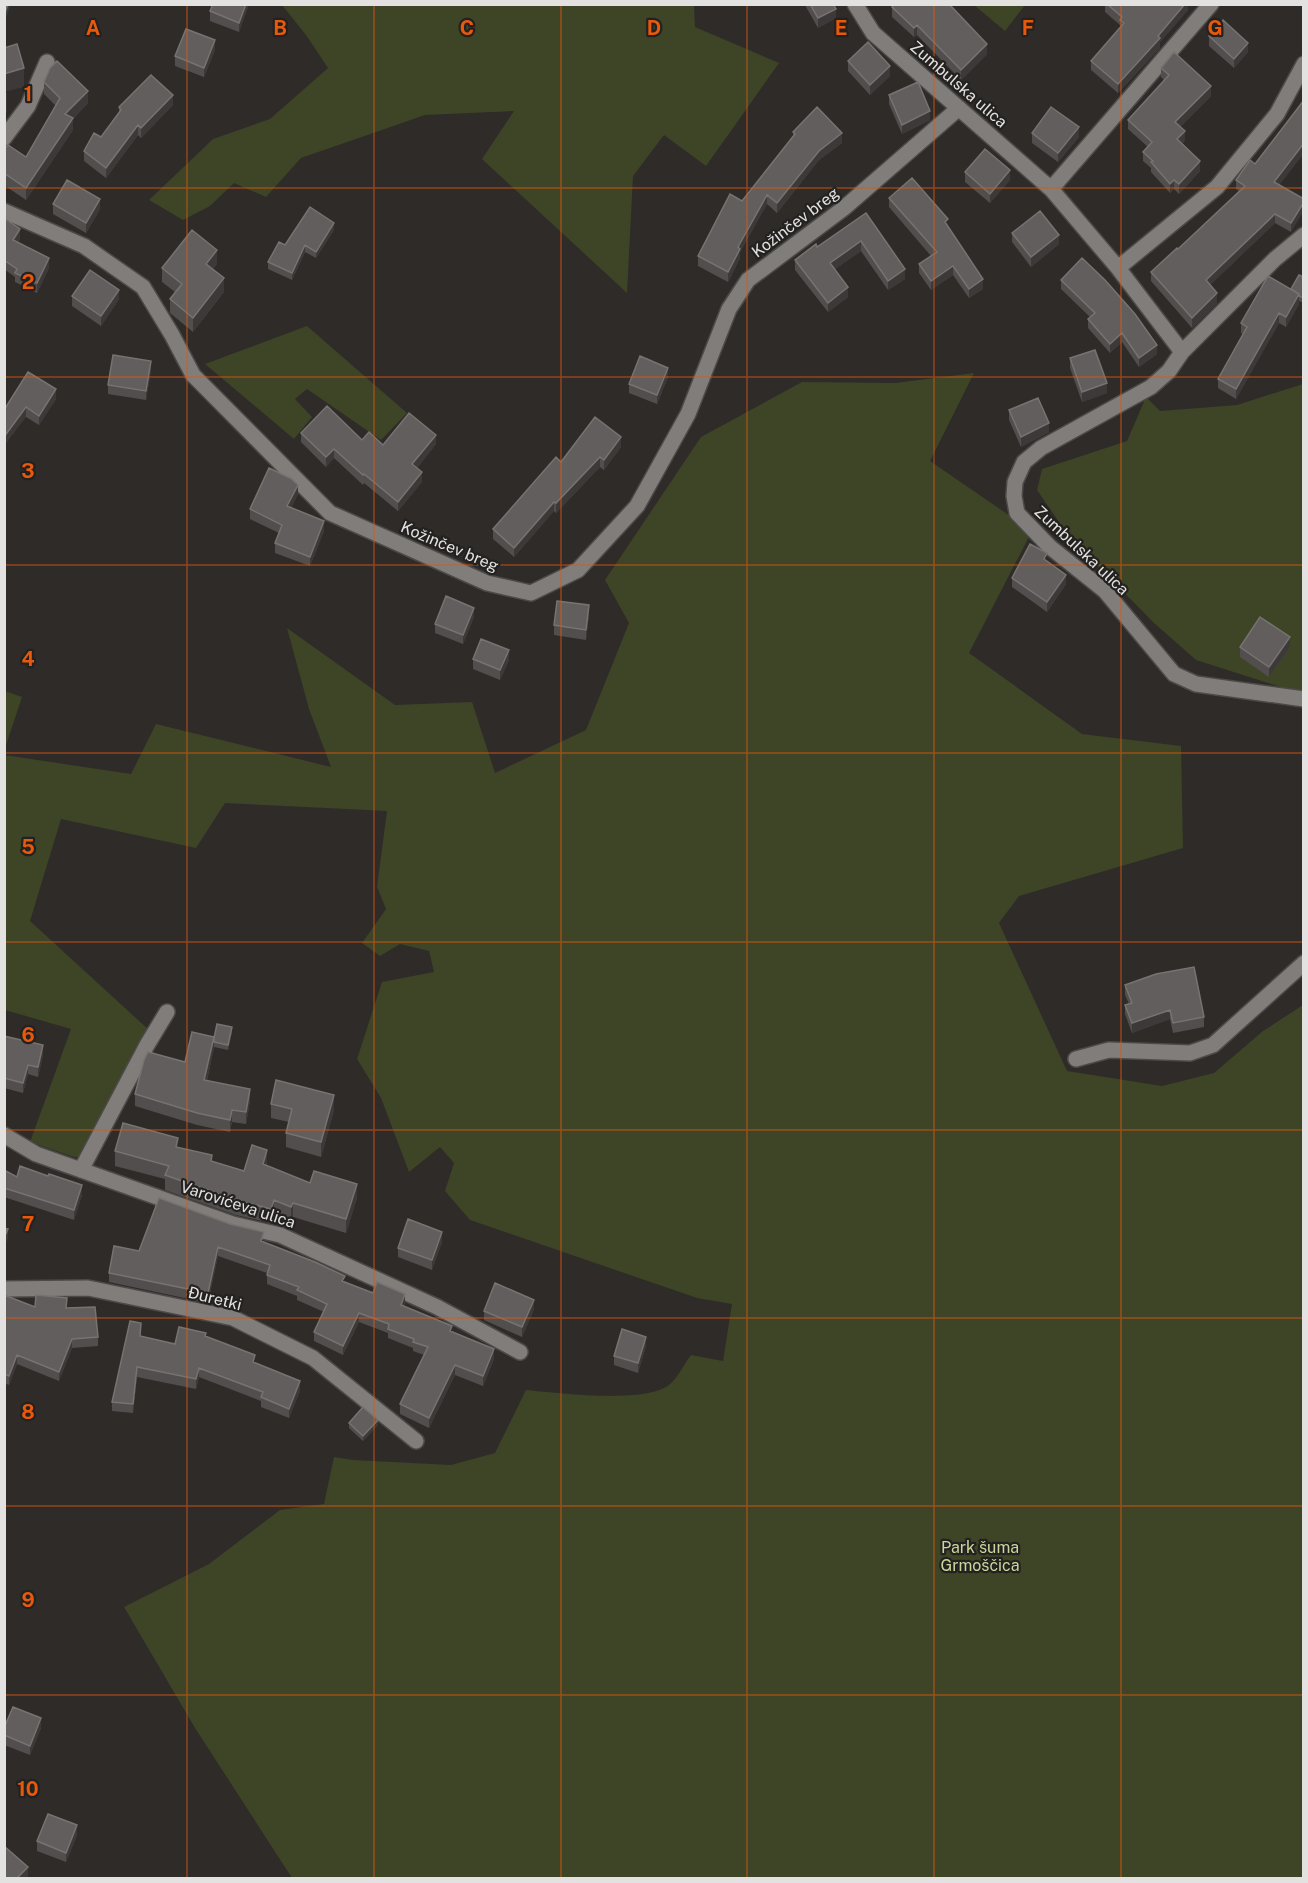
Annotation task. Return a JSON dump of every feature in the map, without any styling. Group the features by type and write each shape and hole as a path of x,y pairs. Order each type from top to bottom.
{"street":[{"name":"Zumbulska ulica","path":"855,4 873,33 1051,189 1118,268 1182,352"},
{"path":"1051,189 1211,4"},
{"path":"4,138 28,106 47,62"},
{"path":"1118,268 1217,187 1277,114 1304,64"},
{"name":"Kožinčev breg","path":"4,211 84,246 143,287 193,375 330,513 487,583 531,593 578,570 637,506 688,414 729,309 748,280 844,208 959,108"},
{"name":"Zumbulska ulica","path":"1304,235 1275,259 1182,352 1168,371 1151,387 1041,448 1024,462 1015,482 1014,496 1017,513 1050,547 1105,591 1174,674 1196,684 1304,699"},
{"path":"1076,1059 1109,1050 1190,1053 1213,1046 1304,963"},
{"path":"81,1170 167,1012"},
{"name":"Varovićeva ulica","path":"4,1135 36,1154 233,1224 280,1235 436,1308 520,1352"},
{"name":"Đuretki","path":"4,1288 88,1288 232,1318 313,1358 416,1441"}],"green space":[{"path":"282,5 694,5 695,27 779,63 706,166 664,135 633,176 627,293 482,159 514,111 425,115 301,158 266,197 234,183 210,206 183,220 149,200 213,139 270,119 328,68"},
{"path":"974,5 1025,5 1005,31"},
{"path":"307,326 407,413 381,440 307,389 295,399 312,417 294,439 205,364"},
{"name":"Park šuma Grmoščica","path":"974,373 930,461 1032,531 969,653 1082,734 1181,746 1183,848 1019,896 999,923 1067,1071 1162,1086 1214,1073 1263,1031 1303,1005 1303,1878 292,1878 195,1728 124,1607 209,1564 280,1510 324,1504 334,1457 451,1465 495,1453 526,1390 600,1396 641,1394 657,1391 669,1385 691,1355 723,1361 732,1304 697,1298 470,1220 445,1191 454,1163 440,1147 409,1172 381,1098 357,1059 382,982 434,972 429,951 400,944 380,956 362,943 386,909 377,887 387,811 225,803 196,848 61,819 30,921 149,1030 83,1157 74,1157 30,1142 71,1029 5,1010 4,755 131,774 156,724 331,767 309,709 287,628 395,705 472,702 495,773 586,730 629,623 605,580 701,437 802,382 895,383"},
{"path":"1303,384 1303,694 1196,660 1154,623 1092,560 1059,522 1037,490 1042,469 1127,441 1146,397 1160,411 1237,405"},
{"path":"4,691 22,697 5,748"}],"building":[{"path":"4,4 8,4 4,16"},
{"path":"213,4 246,4 239,23 210,11"},
{"path":"810,4 833,4 836,9 818,18"},
{"path":"895,4 949,4 987,44 961,70 917,25 914,28 892,7"},
{"path":"1107,4 1185,4 1158,36 1160,38 1118,84 1091,61 1124,23 1120,20 1122,17"},
{"path":"1223,20 1248,43 1234,59 1209,36"},
{"path":"186,29 215,40 204,68 175,56"},
{"path":"868,42 890,66 870,85 848,61"},
{"path":"17,44 24,68 4,74 4,48"},
{"path":"1174,52 1211,86 1175,122 1185,131 1177,139 1200,161 1179,184 1174,180 1170,184 1151,162 1153,161 1143,152 1152,142 1128,120 1169,75 1161,68"},
{"path":"57,61 88,91 65,114 73,118 26,188 4,173 4,150 8,145 26,157 60,98 44,82 50,68"},
{"path":"151,75 173,95 141,128 138,125 106,168 84,151 94,133 101,137 121,110 119,107"},
{"path":"918,82 930,111 902,125 889,95"},
{"path":"1304,100 1304,143 1274,182 1304,199 1304,202 1291,223 1275,214 1206,280 1217,293 1192,318 1151,272 1245,186 1236,180 1250,160 1255,164"},
{"path":"817,107 842,133 819,151 777,203 767,195 738,247 740,249 728,272 698,256 730,194 742,201 795,134 793,132"},
{"path":"1051,107 1079,127 1058,153 1032,133"},
{"path":"985,149 1010,170 990,194 965,172"},
{"path":"912,178 948,219 945,222 983,279 969,289 953,266 931,281 919,264 937,252 889,198"},
{"path":"67,180 100,199 86,223 53,204"},
{"path":"310,207 334,223 316,252 305,245 292,273 268,262 279,242 285,245"},
{"path":"1040,211 1059,235 1031,257 1012,233"},
{"path":"866,213 905,269 888,281 861,241 830,263 848,287 828,303 795,260"},
{"path":"4,218 20,229 13,240 49,258 37,283 15,273 17,269 4,260"},
{"path":"192,230 217,250 206,264 224,278 193,318 170,299 182,284 162,268"},
{"path":"1082,258 1135,314 1157,345 1139,358 1122,333 1110,344 1088,319 1095,313 1061,280"},
{"path":"90,270 119,290 101,316 72,296"},
{"path":"1299,275 1304,277 1304,298 1291,289"},
{"path":"1268,276 1299,294 1286,317 1279,313 1236,389 1218,379 1247,327 1241,323"},
{"path":"1095,350 1107,383 1082,392 1070,358"},
{"path":"113,355 151,361 146,391 108,385"},
{"path":"640,356 668,368 657,395 629,384"},
{"path":"28,372 56,389 39,416 26,407 4,437 4,410"},
{"path":"1038,398 1049,423 1021,437 1009,410"},
{"path":"327,406 362,440 369,432 383,445 409,413 436,435 412,464 422,472 398,502 334,449 326,457 301,433"},
{"path":"595,417 621,437 604,460 600,457 556,503 554,502 514,548 493,529 556,457 561,462"},
{"path":"269,468 292,479 298,485 287,506 324,521 310,557 275,543 282,525 250,509"},
{"path":"1030,544 1047,553 1044,559 1066,575 1047,602 1012,578"},
{"path":"446,596 474,608 463,635 435,624"},
{"path":"557,601 589,605 586,630 554,625"},
{"path":"1260,617 1290,637 1269,667 1240,647"},
{"path":"481,639 509,650 500,670 473,659"},
{"path":"1194,967 1204,1017 1173,1023 1170,1010 1132,1023 1125,1005 1132,1003 1125,985 1156,974"},
{"path":"217,1024 232,1027 228,1045 214,1042"},
{"path":"192,1032 214,1037 204,1080 250,1089 246,1112 232,1110 230,1120 197,1113 135,1094 148,1052 185,1062"},
{"path":"4,1036 43,1045 38,1067 28,1065 23,1083 4,1078"},
{"path":"276,1080 334,1095 321,1142 286,1133 292,1109 271,1104"},
{"path":"123,1123 178,1138 176,1147 212,1155 211,1161 244,1171 252,1145 267,1150 263,1164 310,1183 314,1171 357,1184 346,1219 293,1203 291,1207 274,1200 271,1209 236,1200 165,1175 169,1166 115,1151"},
{"path":"20,1166 82,1185 74,1210 4,1188 4,1170 17,1177"},
{"path":"159,1198 230,1224 264,1232 261,1241 345,1276 342,1281 373,1293 377,1282 405,1294 401,1305 452,1326 450,1331 494,1349 483,1376 455,1365 429,1418 400,1404 428,1347 388,1329 389,1324 359,1313 343,1346 314,1332 327,1304 297,1290 299,1287 267,1275 270,1265 218,1247 208,1293 109,1273 114,1246 139,1251"},
{"path":"408,1219 442,1232 432,1260 398,1248"},
{"path":"495,1283 534,1300 522,1327 484,1311"},
{"path":"4,1295 35,1307 36,1295 67,1298 66,1308 95,1307 98,1337 72,1339 59,1372 17,1355 9,1376 4,1374"},
{"path":"130,1321 141,1323 140,1336 175,1344 179,1327 206,1333 205,1336 255,1355 253,1362 300,1381 289,1409 261,1397 263,1392 199,1368 196,1379 137,1367 133,1404 112,1402"},
{"path":"622,1329 646,1337 638,1363 614,1356"},
{"path":"363,1407 378,1420 363,1436 349,1423"},
{"path":"13,1707 41,1718 30,1746 4,1735 4,1728"},
{"path":"48,1814 77,1825 66,1853 37,1841"},
{"path":"4,1846 28,1867 17,1878 4,1878"}]}
